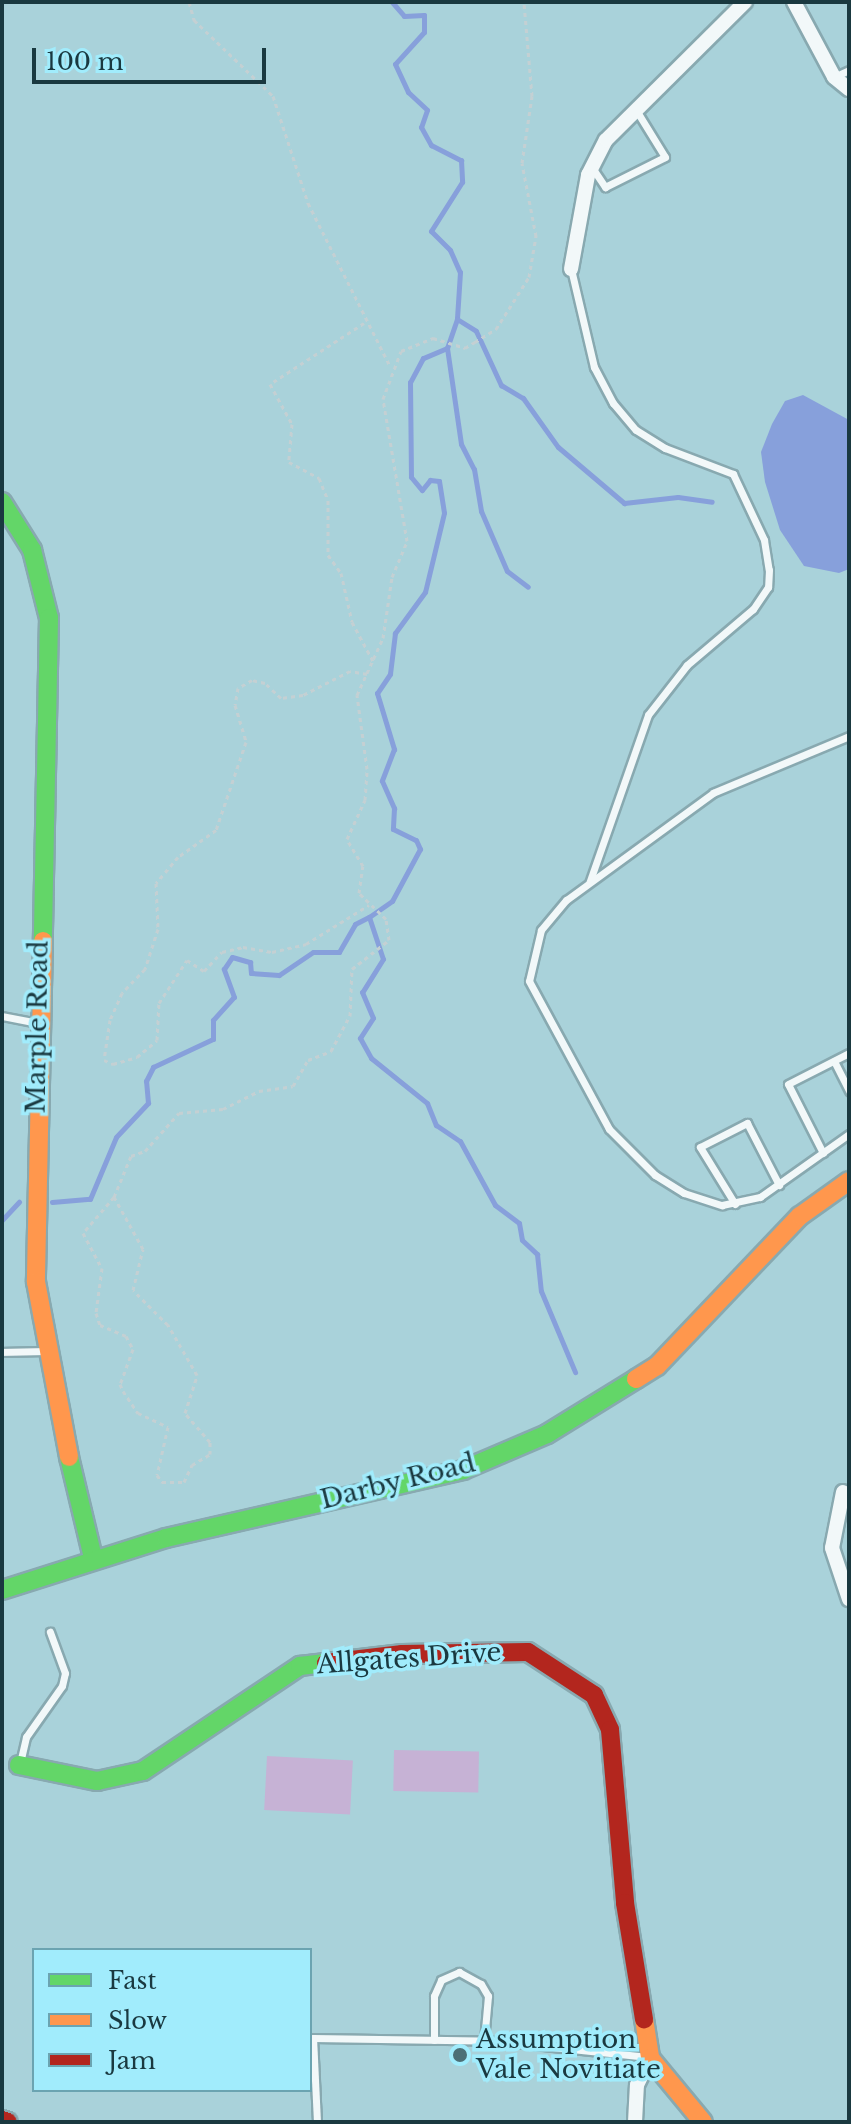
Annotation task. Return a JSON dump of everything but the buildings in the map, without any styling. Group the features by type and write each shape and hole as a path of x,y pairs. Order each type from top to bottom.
{"street":[{"path":"571,269 591,167 635,108 745,2"},
{"path":"794,2 834,77 849,89"},
{"name":"Marple Road","path":"2,502 32,550 49,618 38,1023 36,1282 45,1351 93,1558"},
{"name":"Darby Road","path":"2,1590 93,1558 463,1470 547,1434 657,1366 800,1216 849,1181"},
{"path":"843,1492 832,1548 849,1599"},
{"name":"Allgates Drive","path":"19,1765 97,1781 143,1771 180,1752 300,1666 402,1654 528,1652 594,1695 610,1730 625,1903 650,2058 637,2085 635,2122"},
{"path":"650,2058 703,2122"},
{"path":"2,2120 8,2122"}],"lane":[{"path":"834,77 849,70"},
{"path":"591,167 605,187 665,157 635,108"},
{"path":"571,269 594,367 613,403 636,430 665,448 733,474 759,526 769,570 768,587 753,609 687,665 648,715 589,883"},
{"path":"849,736 713,793 589,883 541,930 529,981 532,994 624,1146 684,1193 735,1204 779,1185 849,1134"},
{"path":"2,1016 38,1023"},
{"path":"823,1153 788,1084 849,1053"},
{"path":"834,1061 849,1091"},
{"path":"735,1204 700,1147 747,1123 779,1185"},
{"path":"2,1352 45,1351"},
{"path":"19,1765 26,1737 62,1686 65,1673 50,1632"},
{"path":"434,2040 434,1996 441,1980 459,1972 481,1984 488,1996 484,2041"},
{"path":"317,2122 313,2038 484,2041 650,2058"}],"path":[{"path":"189,2 194,20 273,96 308,203 364,323 390,366"},
{"path":"114,1197 143,1249 133,1290 168,1325 197,1375 185,1413 210,1442 210,1454 192,1465 184,1482 162,1482 157,1475 168,1427 138,1413 120,1384 133,1349 126,1336 100,1325 96,1313 102,1268 83,1233 114,1197 131,1156 145,1151 179,1113 199,1106 223,1109 259,1091 293,1086 308,1060 331,1051 350,1016 352,969 389,940 386,919 359,893 363,866 347,839 365,800 367,769 355,713 383,638 392,577 407,541 388,457 383,399 390,366 418,340 441,338 455,344 475,342 496,329 534,257 522,163 532,96 524,2"},
{"path":"364,323 270,384 292,424 289,462 319,478 328,500 328,555 341,573 352,622 373,661"},
{"path":"367,674 350,671 303,695 281,698 265,683 252,680 238,688 235,705 246,742 216,830 178,857 156,883 158,929 145,969 122,993 110,1020 104,1060 113,1064 137,1057 157,1040 159,1003 187,960 204,971 222,952 243,947 272,952 306,944 371,905"}],"shaded area":[{"path":"394,1750 479,1751 478,1792 393,1791"},
{"path":"267,1756 353,1761 350,1814 264,1810"}],"water":[{"path":"803,395 849,420 849,569 839,573 804,566 780,530 765,482 761,452 772,424 785,401"}],"waterway":[{"path":"392,2 404,16 424,15 424,32 395,64 408,92 427,110 421,127 431,145 461,160 462,182 431,231 450,250 460,272 457,319 447,348 423,358 410,382 411,477 422,490 430,480 439,481 444,513 425,592 395,633 390,674 377,693 394,749 382,781 394,808 393,829 416,840 420,849 392,901 369,917 383,959 362,992 373,1018 360,1038 371,1058 427,1103 436,1125 460,1141 495,1205 519,1223 522,1240 537,1254 541,1291 575,1372"},
{"path":"457,319 476,331 501,385 523,398 558,447 624,503 678,497 712,502"},
{"path":"447,348 461,444 474,469 481,511 507,571 528,587"},
{"path":"52,1202 90,1199 116,1137 148,1103 146,1081 153,1067 213,1039 213,1020 234,997 224,969 232,957 250,962 251,973 279,975 313,952 339,952 355,924 369,917"},
{"path":"2,1220 19,1202"}],"traffic: fast":[{"path":"2,502 32,550 49,618 43,941"},
{"path":"2,1590 166,1538 463,1470 547,1434 636,1379"},
{"path":"69,1457 93,1558"},
{"path":"19,1765 97,1781 143,1771 300,1666 326,1663"}],"traffic: slow":[{"path":"43,941 36,1282 69,1457"},
{"path":"636,1379 657,1366 800,1216 849,1181"},
{"path":"644,2019 650,2058 703,2122"}],"traffic: jam":[{"path":"326,1663 402,1654 528,1652 594,1695 610,1730 625,1903 644,2019"},
{"path":"2,2120 8,2122"}],"place":[{"name":"Assumption Vale Novitiate","path":"460,2055"}]}
